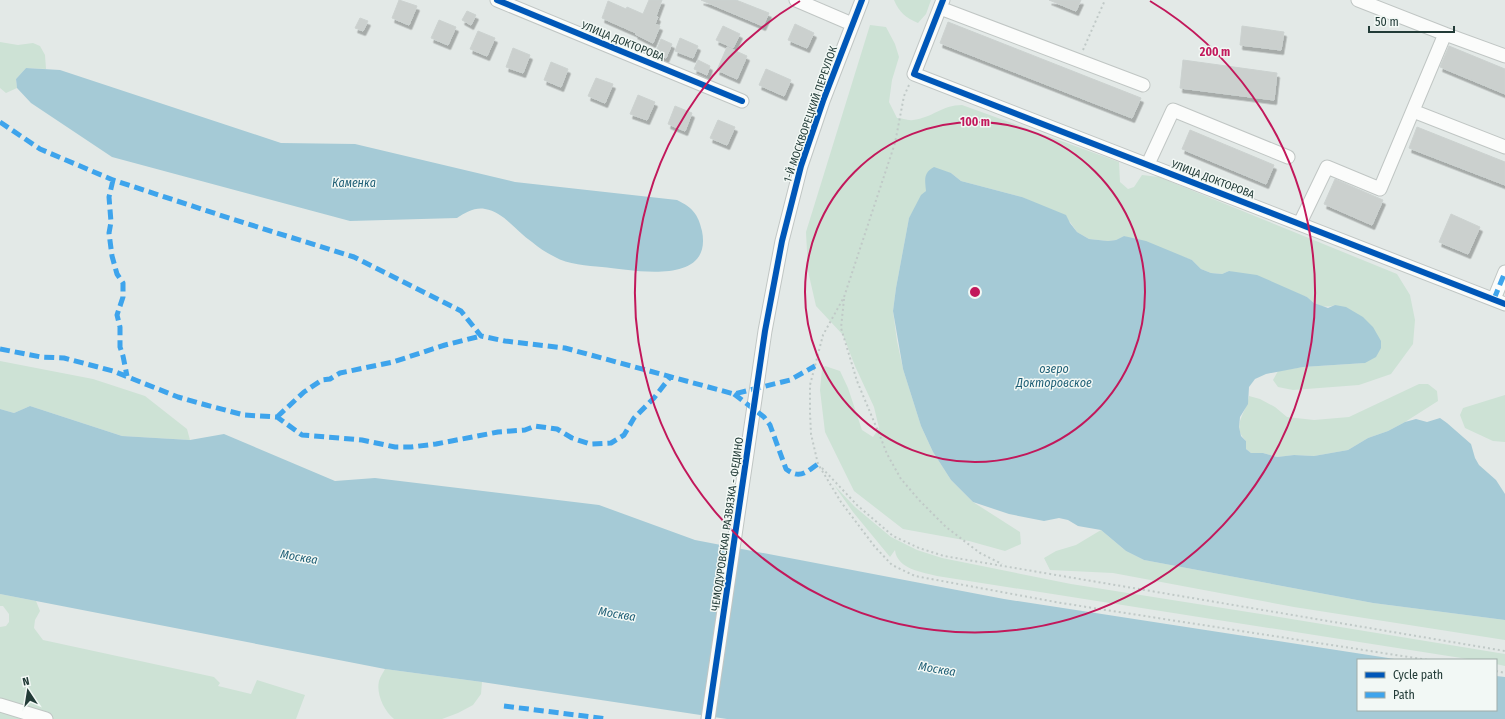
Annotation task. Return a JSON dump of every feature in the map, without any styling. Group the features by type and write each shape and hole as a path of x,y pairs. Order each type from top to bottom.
{"street":[{"name":"УЛИЦА ДОКТОРОВА","path":"499,0 742,101"},
{"path":"796,0 852,24"},
{"name":"1-Й МОСКВОРЕЦКИЙ ПЕРЕУЛОК","path":"765,331 782,241 801,166 862,0"},
{"path":"1358,0 1376,3 1445,34 1505,56"},
{"path":"914,74 941,4 1079,61 1143,85"},
{"path":"1300,223 1327,167 1380,189 1445,34"},
{"name":"УЛИЦА ДОКТОРОВА","path":"914,74 1500,301"},
{"path":"1148,164 1173,110 1288,157"},
{"path":"1412,111 1505,147"},
{"path":"1500,301 1505,272"},
{"name":"ЧЕМОДУРОВСКАЯ РАЗВЯЗКА - ФЕДИНО","path":"708,719 765,331"},
{"path":"0,705 46,719"}],"path":[{"path":"1079,61 1104,0"},
{"path":"914,74 904,96 895,143 844,298 823,334 810,384 811,434 818,464 841,502 875,547 892,565 915,576 1046,600 1422,659"},
{"path":"844,298 841,328 857,381 887,454 901,480 946,528 980,553 1004,566"},
{"path":"818,464 857,505 893,536 919,548 944,556 1505,651"}],"green space":[{"path":"894,0 931,0 926,14 918,23 903,14"},
{"path":"870,25 886,27 895,44 899,57 892,80 889,102 897,118 911,120 920,119 949,107 962,105 1119,162 1120,182 1128,189 1134,187 1142,175 1159,177 1397,274 1410,295 1415,320 1413,344 1391,374 1359,385 1293,390 1278,387 1273,380 1278,371 1303,367 1365,363 1335,305 1327,307 1320,306 1307,297 1229,271 1222,274 1211,273 1201,269 1192,260 1124,236 1116,240 1108,241 1089,239 1077,232 1070,222 1022,197 961,181 951,173 926,191 909,218 893,311 897,341 903,369 921,426 933,452 951,480 973,502 1020,532 1021,544 1005,551 969,541 903,529 854,491 825,432 820,390 822,369 825,366 840,371 848,388 862,430 873,437 879,428 874,407 855,366 843,335 816,306 808,271 806,232"},
{"path":"0,42 18,45 33,43 40,46 45,55 46,69 26,68 16,79 17,88 6,93 0,88"},
{"path":"0,361 93,379 145,396 187,429 190,440 122,436 30,406 14,413 0,409"},
{"path":"1419,384 1428,384 1437,391 1438,401 1405,422 1388,431 1368,438 1348,450 1314,456 1294,455 1277,457 1263,453 1251,453 1246,449 1246,441 1239,430 1239,424 1249,396 1260,399 1275,407 1287,417 1314,420 1349,417"},
{"path":"1505,395 1505,442 1493,441 1465,428 1460,415 1463,408"},
{"path":"834,485 855,507 891,537 917,550 942,558 1071,584 1505,654 1505,666 1497,664 1497,659 1468,659 924,573 905,566 900,562 895,550 890,557 853,512"},
{"path":"1101,530 1126,551 1144,560 1373,603 1505,620 1505,640 1294,607 1113,573 1050,570 1044,558 1056,551 1076,545"},
{"path":"0,594 36,601 40,611 35,620 34,628 43,640 214,677 220,683 218,686 251,694 257,680 305,695 296,719 0,719 0,627 6,626 9,622 9,614 3,606 0,606"},
{"path":"385,669 482,682 481,694 473,705 442,719 394,719 384,707 378,686"}],"water":[{"name":"Каменка","path":"26,68 60,70 281,143 355,144 515,182 677,200 691,209 697,216 702,231 702,249 695,261 683,268 668,271 632,271 571,263 560,259 537,246 498,214 485,209 467,212 457,218 350,221 112,157 31,103 17,88 16,79"},
{"name":"озеро Докторовское","path":"934,167 951,173 961,181 1022,197 1066,215 1077,232 1089,239 1108,241 1116,240 1124,236 1146,241 1192,260 1201,269 1211,273 1222,274 1229,271 1257,275 1307,297 1314,303 1328,308 1335,305 1346,307 1363,317 1373,327 1381,341 1381,348 1376,357 1365,363 1303,367 1266,374 1255,379 1249,387 1248,404 1240,417 1239,427 1241,436 1246,441 1246,449 1251,453 1263,453 1277,457 1294,455 1314,456 1348,450 1368,438 1388,431 1405,422 1416,419 1427,422 1440,418 1471,444 1475,458 1479,465 1496,480 1505,494 1505,620 1373,603 1144,560 1126,551 1101,530 1078,526 1068,520 1059,518 1044,521 1009,514 973,502 951,480 933,452 921,426 903,369 893,311 909,218 921,195 926,191 926,174"},
{"name":"Москва","path":"30,406 122,436 190,440 224,434 335,481 375,478 599,505 695,540 1004,599 1394,659 1357,659 1357,711 1497,711 1497,676 1505,677 1505,719 727,719 385,669 0,594 0,409 14,413"}],"building":[{"path":"399,0 417,6 409,25 392,18"},
{"path":"649,0 662,0 656,16 658,17 655,24 660,26 653,43 635,34 636,33 602,18 608,1 626,9 627,7 643,14"},
{"path":"701,0 736,0 769,13 763,26"},
{"path":"1049,0 1081,0 1076,11"},
{"path":"467,11 476,15 471,25 462,20"},
{"path":"360,18 368,21 363,31 355,28"},
{"path":"439,20 456,27 448,45 431,38"},
{"path":"948,22 1141,98 1132,118 940,43"},
{"path":"795,24 814,33 807,48 788,40"},
{"path":"723,26 740,34 733,48 716,40"},
{"path":"1242,26 1284,32 1281,50 1240,45"},
{"path":"478,31 495,38 487,56 470,49"},
{"path":"680,38 698,46 693,58 675,51"},
{"path":"661,39 672,44 666,58 655,54"},
{"path":"1449,46 1505,69 1505,94 1440,67"},
{"path":"727,47 747,56 737,79 717,70"},
{"path":"513,48 530,55 523,73 506,67"},
{"path":"698,60 710,66 707,75 694,69"},
{"path":"1183,60 1277,73 1274,100 1180,88"},
{"path":"551,62 568,69 561,87 544,80"},
{"path":"766,69 791,80 784,96 759,85"},
{"path":"596,78 613,84 605,103 588,96"},
{"path":"638,95 655,102 647,120 630,114"},
{"path":"675,106 692,113 685,131 668,124"},
{"path":"718,120 735,127 727,145 710,138"},
{"path":"1417,127 1505,162 1505,185 1409,148"},
{"path":"1190,130 1274,165 1266,184 1182,149"},
{"path":"1335,179 1383,200 1372,225 1324,204"},
{"path":"1451,214 1480,227 1468,254 1439,242"}],"marked path":[{"path":"0,122 40,149 113,180 354,257 461,311 481,336 505,341 565,348 734,394 790,380 815,366"},
{"path":"113,180 109,197 111,222 109,233 112,256 117,274 123,283 123,297 117,315 120,327 120,347 127,376"},
{"path":"1494,299 1505,272"},
{"path":"277,417 304,392 322,380 330,379 340,373 393,362 445,345 481,336"},
{"path":"0,349 41,357 64,358 113,371 178,397 206,405 244,415 277,417 302,435 362,440 395,447 436,444 498,432 525,430 535,426 557,429 572,438 590,444 611,443 624,435 634,418 654,398 671,376"},
{"path":"734,394 764,417 770,425 786,469 795,474 803,474 818,464"},
{"path":"504,706 608,719"}],"cycle path":[{"path":"497,0 742,101"},
{"path":"708,719 765,331 782,241 801,166 823,101 862,0"},
{"path":"943,0 914,74 1505,304"}]}
